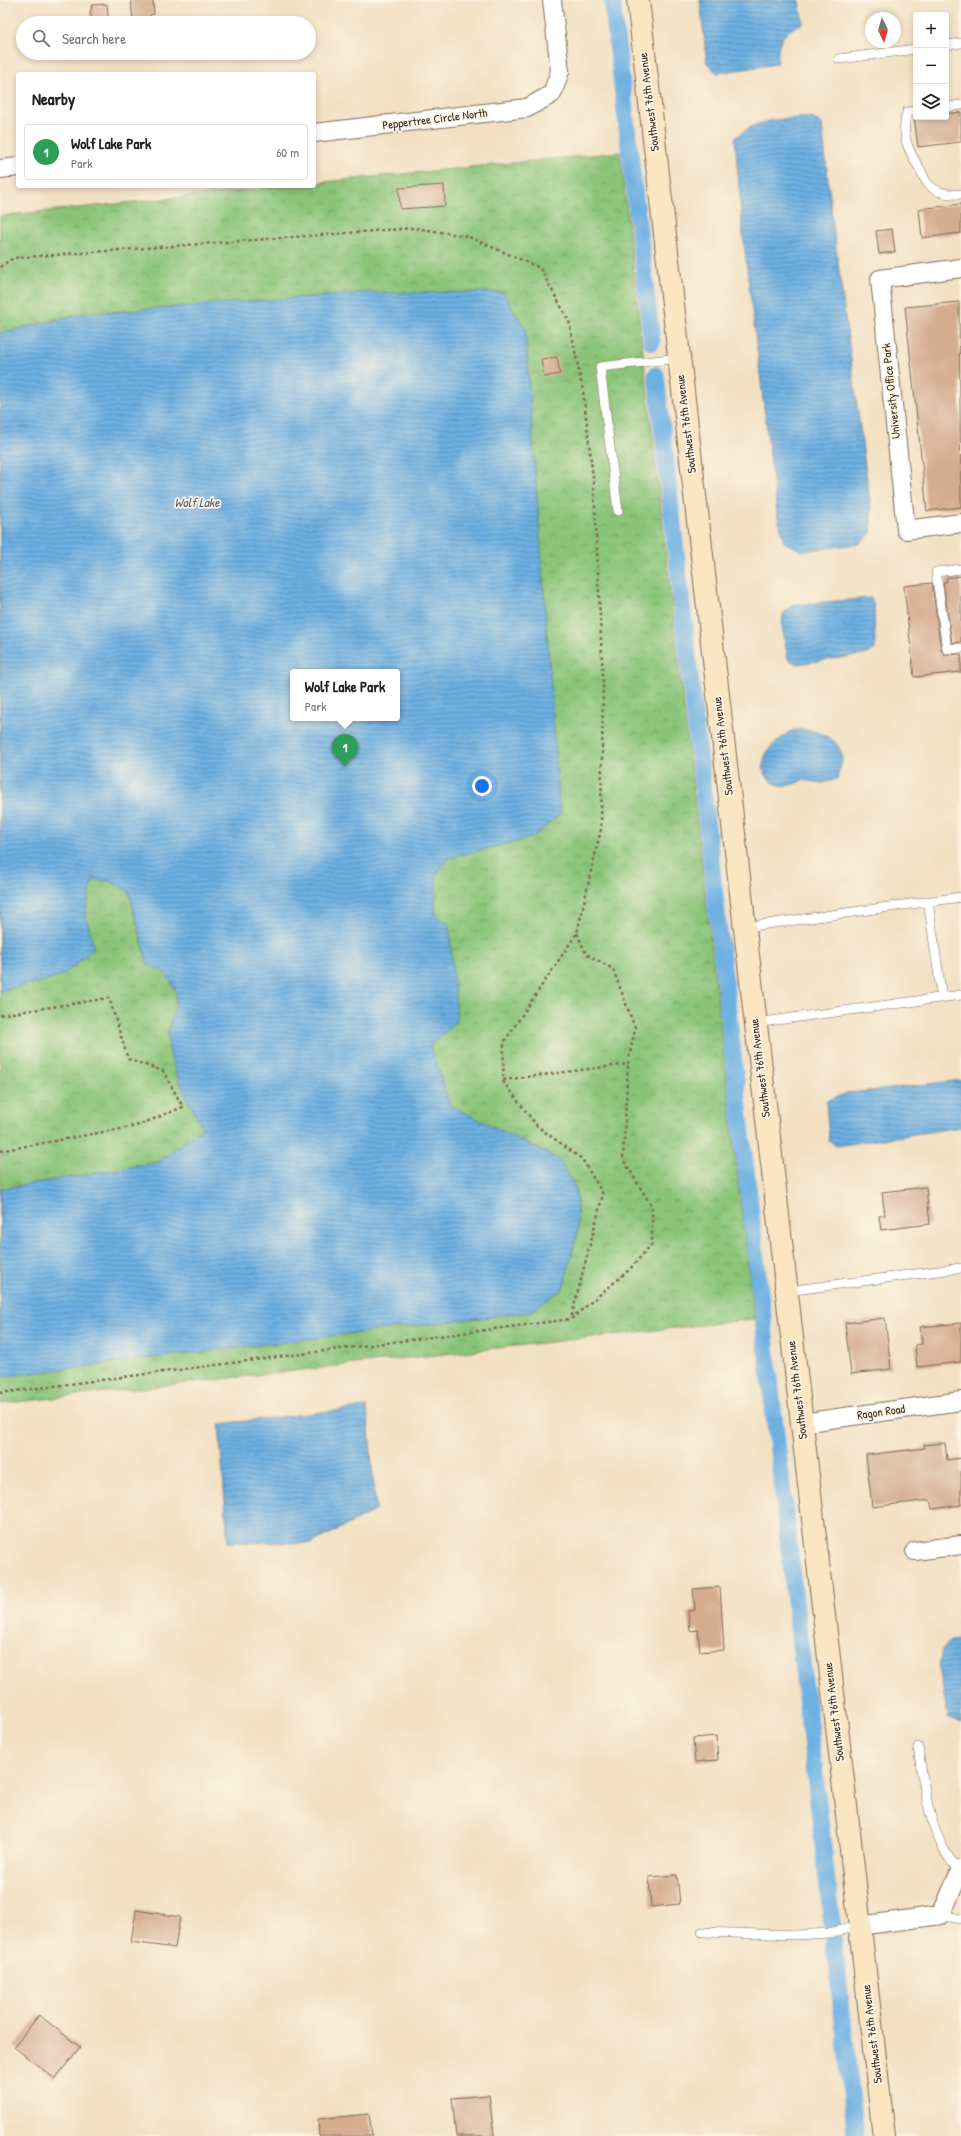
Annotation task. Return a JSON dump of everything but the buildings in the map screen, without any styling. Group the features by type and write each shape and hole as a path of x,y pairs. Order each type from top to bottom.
{"street":[{"name":"Peppertree Circle North","path":"316,133 527,108 552,94 560,71 552,0"},
{"name":"Southwest 76th Avenue","path":"638,0 884,2136"},
{"path":"0,169 16,167"},
{"name":"University Office Park","path":"961,268 880,279 906,530 961,523"},
{"name":"Ragon Road","path":"801,1423 961,1401"},
{"path":"915,1551 961,1545"},
{"path":"860,1926 941,1915 960,1870"}],"lane":[{"path":"949,45 961,43"},
{"path":"839,59 913,49"},
{"path":"949,107 961,105"},
{"path":"913,111 907,112 903,129 908,151 929,185 942,192 961,194"},
{"path":"618,512 600,367 679,358"},
{"path":"961,569 936,572 947,649 961,648"},
{"path":"744,928 961,897"},
{"path":"928,901 942,998"},
{"path":"755,1023 961,995"},
{"path":"786,1291 961,1268"},
{"path":"918,1747 922,1778 938,1841 948,1859 960,1870"},
{"path":"941,1915 961,1919"},
{"path":"702,1932 796,1935 829,1933 860,1926"}],"path":[{"path":"0,267 14,258 414,228 468,236 540,268 569,321 583,392 594,486 603,683 600,829 577,933 504,1042 503,1080 537,1126 582,1159 603,1194 571,1318"},
{"path":"0,1393 571,1318 629,1270 652,1244 652,1206 623,1159 628,1064 635,1028 613,969 586,954 577,933"},
{"path":"0,1015 109,998 128,1059 163,1071 183,1107 136,1126 0,1151"},
{"path":"503,1080 628,1064"}],"green space":[{"name":"Wolf Lake","path":"620,152 754,1319 0,1404 0,216 270,188 316,188 316,183"}],"water":[{"path":"700,0 799,0 803,23 785,34 778,49 777,64 717,73 707,63"},
{"path":"812,118 822,124 832,218 871,510 871,533 859,544 802,551 784,542 777,512 743,236 735,138 757,124 771,120"},
{"name":"Wolf Lake","path":"503,292 525,329 560,814 532,838 448,858 436,875 435,914 449,924 457,1020 430,1046 450,1105 560,1160 576,1189 578,1230 563,1289 529,1312 0,1377 0,1189 158,1162 202,1128 180,1084 169,1049 168,1037 175,1006 176,994 169,979 164,973 148,965 129,892 110,881 93,880 85,913 94,947 76,965 57,978 0,991 0,333 81,314 358,293"},
{"path":"871,598 874,606 875,649 868,654 797,664 788,659 782,626 783,614 792,605"},
{"path":"794,730 807,730 825,736 839,747 842,760 837,779 823,783 802,780 783,786 775,784 765,773 763,766 765,757 770,748 785,735"},
{"path":"961,1080 961,1127 836,1146 829,1140 826,1101 847,1093"},
{"path":"367,1407 376,1510 312,1543 228,1542 219,1424"},
{"path":"961,1639 961,1723 948,1718 939,1667 942,1650 950,1640"}],"waterway":[{"path":"612,0 652,342"},
{"path":"656,375 856,2136"}],"place":[{"name":"Wolf Lake Park","path":"345,767"}]}
